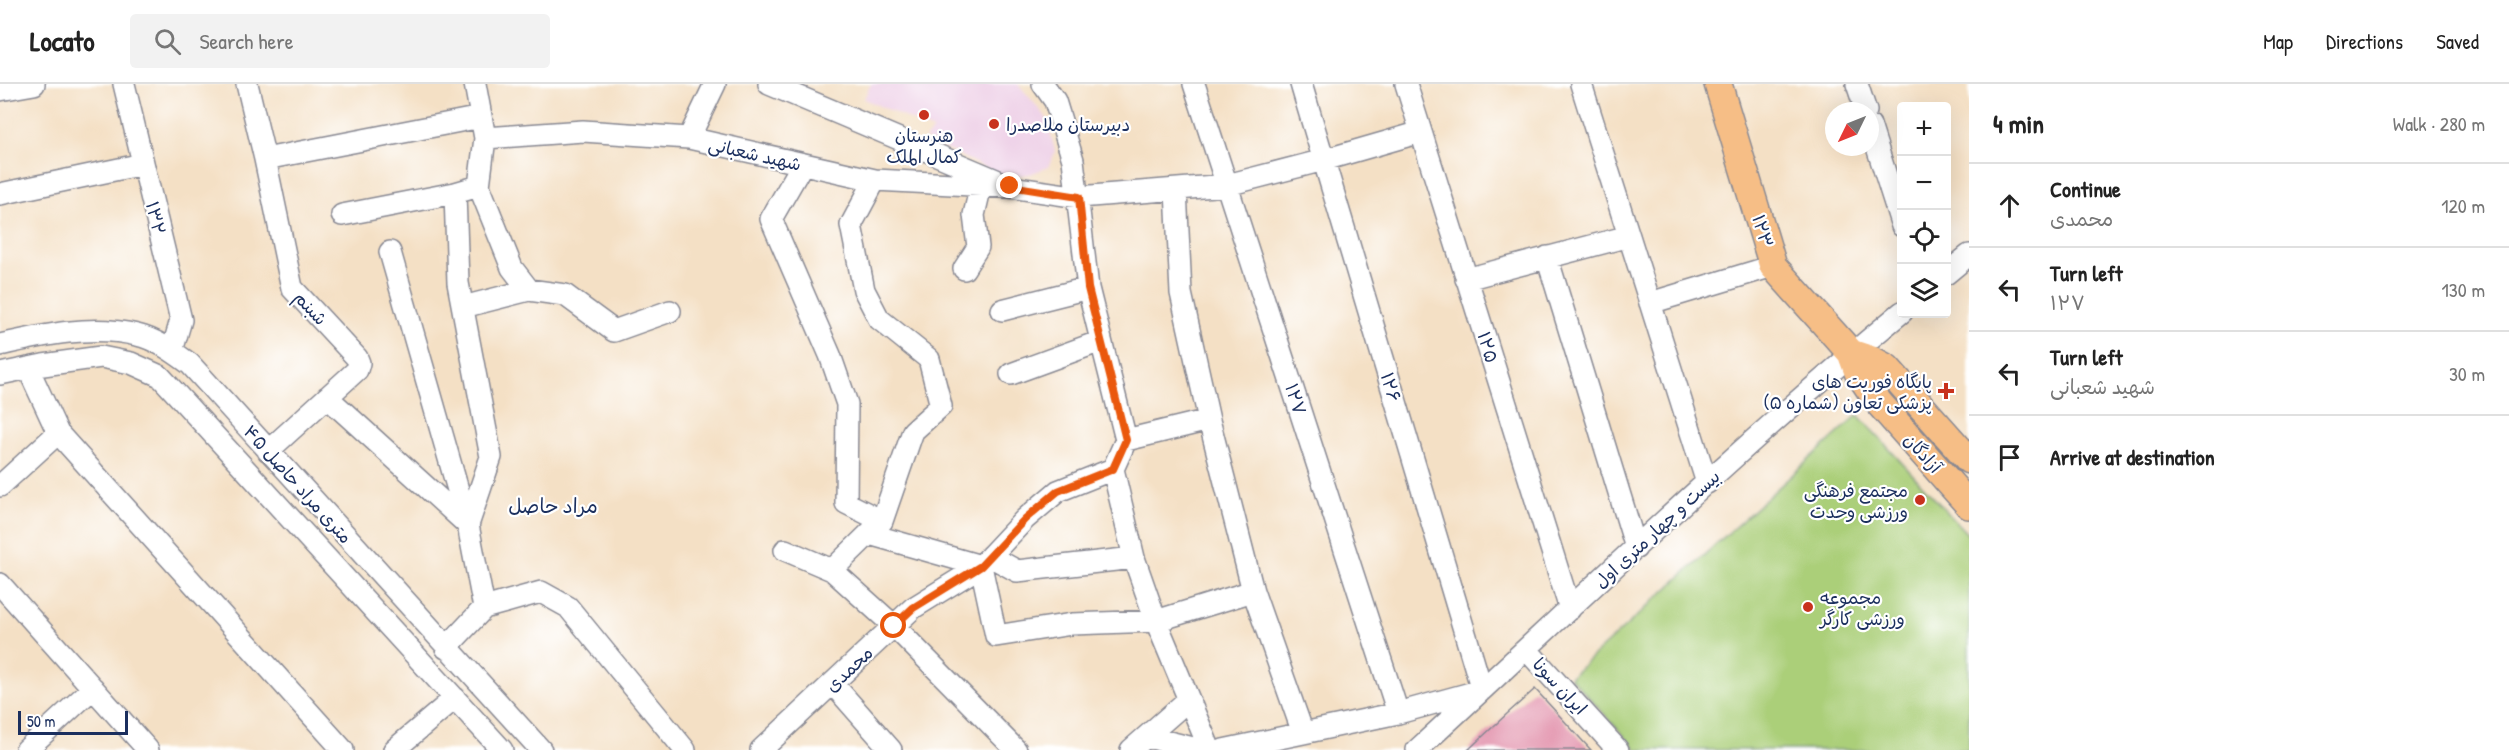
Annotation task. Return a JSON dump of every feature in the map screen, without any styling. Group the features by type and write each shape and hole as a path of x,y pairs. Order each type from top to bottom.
{"main road":[{"name":"۱۲۳","path":"1718,84 1773,266 1851,353"},
{"name":"آزادگان","path":"1851,353 1887,368 1969,460"},
{"name":"آزادگان","path":"1851,353 1858,372 1878,403 1969,505"}],"street":[{"path":"0,90 34,84"},
{"name":"۱۳۲","path":"124,84 181,320 172,351"},
{"name":"شبنم","path":"247,84 266,159 292,288 357,358 359,363 357,370 268,451"},
{"path":"475,84 485,138 479,186 512,268 529,290"},
{"path":"689,138 715,84"},
{"path":"769,84 1010,186"},
{"path":"1043,84 1055,101 1073,160 1088,288 1126,440 1113,469 1134,558 1156,621 1210,750"},
{"name":"۱۲۷","path":"1194,84 1398,713"},
{"name":"۱۲۶","path":"1301,84 1482,690"},
{"name":"۱۲۵","path":"1406,84 1569,609"},
{"path":"1581,84 1707,483"},
{"path":"1857,84 1863,102"},
{"path":"266,159 481,117"},
{"name":"شهید شعبانی","path":"485,138 583,131 689,138 875,180 1010,186 1079,197 1227,185 1421,132"},
{"path":"1879,153 1897,210"},
{"path":"0,194 143,164"},
{"path":"802,165 771,219 830,355 847,404 846,503 875,527 1017,571 1134,558"},
{"path":"832,570 875,527 913,430 941,406 929,359 879,319 864,290 850,225 875,180"},
{"path":"964,269 978,247 974,215 981,185"},
{"path":"342,215 455,193 479,186"},
{"path":"1176,190 1181,293 1209,420 1253,591 1303,733"},
{"path":"455,193 458,283 491,457 468,525"},
{"path":"1466,279 1629,236"},
{"path":"390,252 468,525 484,608"},
{"path":"1951,271 1969,255"},
{"path":"1547,257 1636,548"},
{"path":"1650,303 1773,266"},
{"path":"1002,310 1088,288"},
{"path":"463,307 529,290 565,295 614,331 670,311"},
{"name":"بیست و چهار متری اول","path":"1429,746 1482,690 1569,609 1851,353 1897,316"},
{"name":"۴۵ متری مراد حاصل","path":"0,345 50,334 102,331 138,335 172,351 190,364 540,750"},
{"path":"1011,374 1101,341"},
{"name":"۴۵ متری مراد حاصل","path":"0,374 101,357 131,363 160,376 502,750"},
{"path":"28,368 58,434 343,750"},
{"path":"327,397 468,525"},
{"path":"1126,440 1209,420"},
{"path":"0,486 58,434"},
{"name":"محمدی","path":"761,750 913,608 986,561 1025,519 1058,491 1113,469"},
{"path":"785,550 832,570 894,626 1016,750"},
{"path":"986,561 996,636 1072,624 1156,621 1253,591"},
{"path":"0,584 148,750"},
{"path":"446,648 484,608 541,592 568,607 685,750"},
{"name":"ایران سونا","path":"1526,649 1618,750"},
{"path":"833,684 891,750"},
{"path":"26,750 93,688"},
{"path":"1223,750 1398,713 1482,690"},
{"path":"394,750 455,698"},
{"path":"1131,750 1188,700"},
{"path":"1148,737 1201,750"}],"shaded area":[{"name":"دبیرستان ملاصدرا","path":"871,84 1018,84 1046,117 1055,151 1048,167 1030,174 1005,177 925,139 933,130 864,99"}],"green space":[{"name":"مجموعه ورزشی کارگر","path":"1858,415 1969,536 1969,750 1637,750 1570,677"}],"building":[{"path":"1535,689 1591,750 1468,750 1508,713"}],"place":[{"name":"هنرستان کمال الملک","path":"924,115"},
{"name":"دبیرستان ملاصدرا","path":"994,124"},
{"name":"پایگاه فوریت های پزشکی تعاون (شماره ۵)","path":"1946,391"},
{"name":"مجتمع فرهنگی ورزشی وحدت","path":"1920,500"},
{"name":"مجموعه ورزشی کارگر","path":"1808,607"}],"district":[{"name":"مراد حاصل","path":"553,505"}],"route":[{"path":"894,626 913,608 981,566 1025,519 1058,491 1113,469 1126,440 1088,288 1079,197 1010,186"}]}
